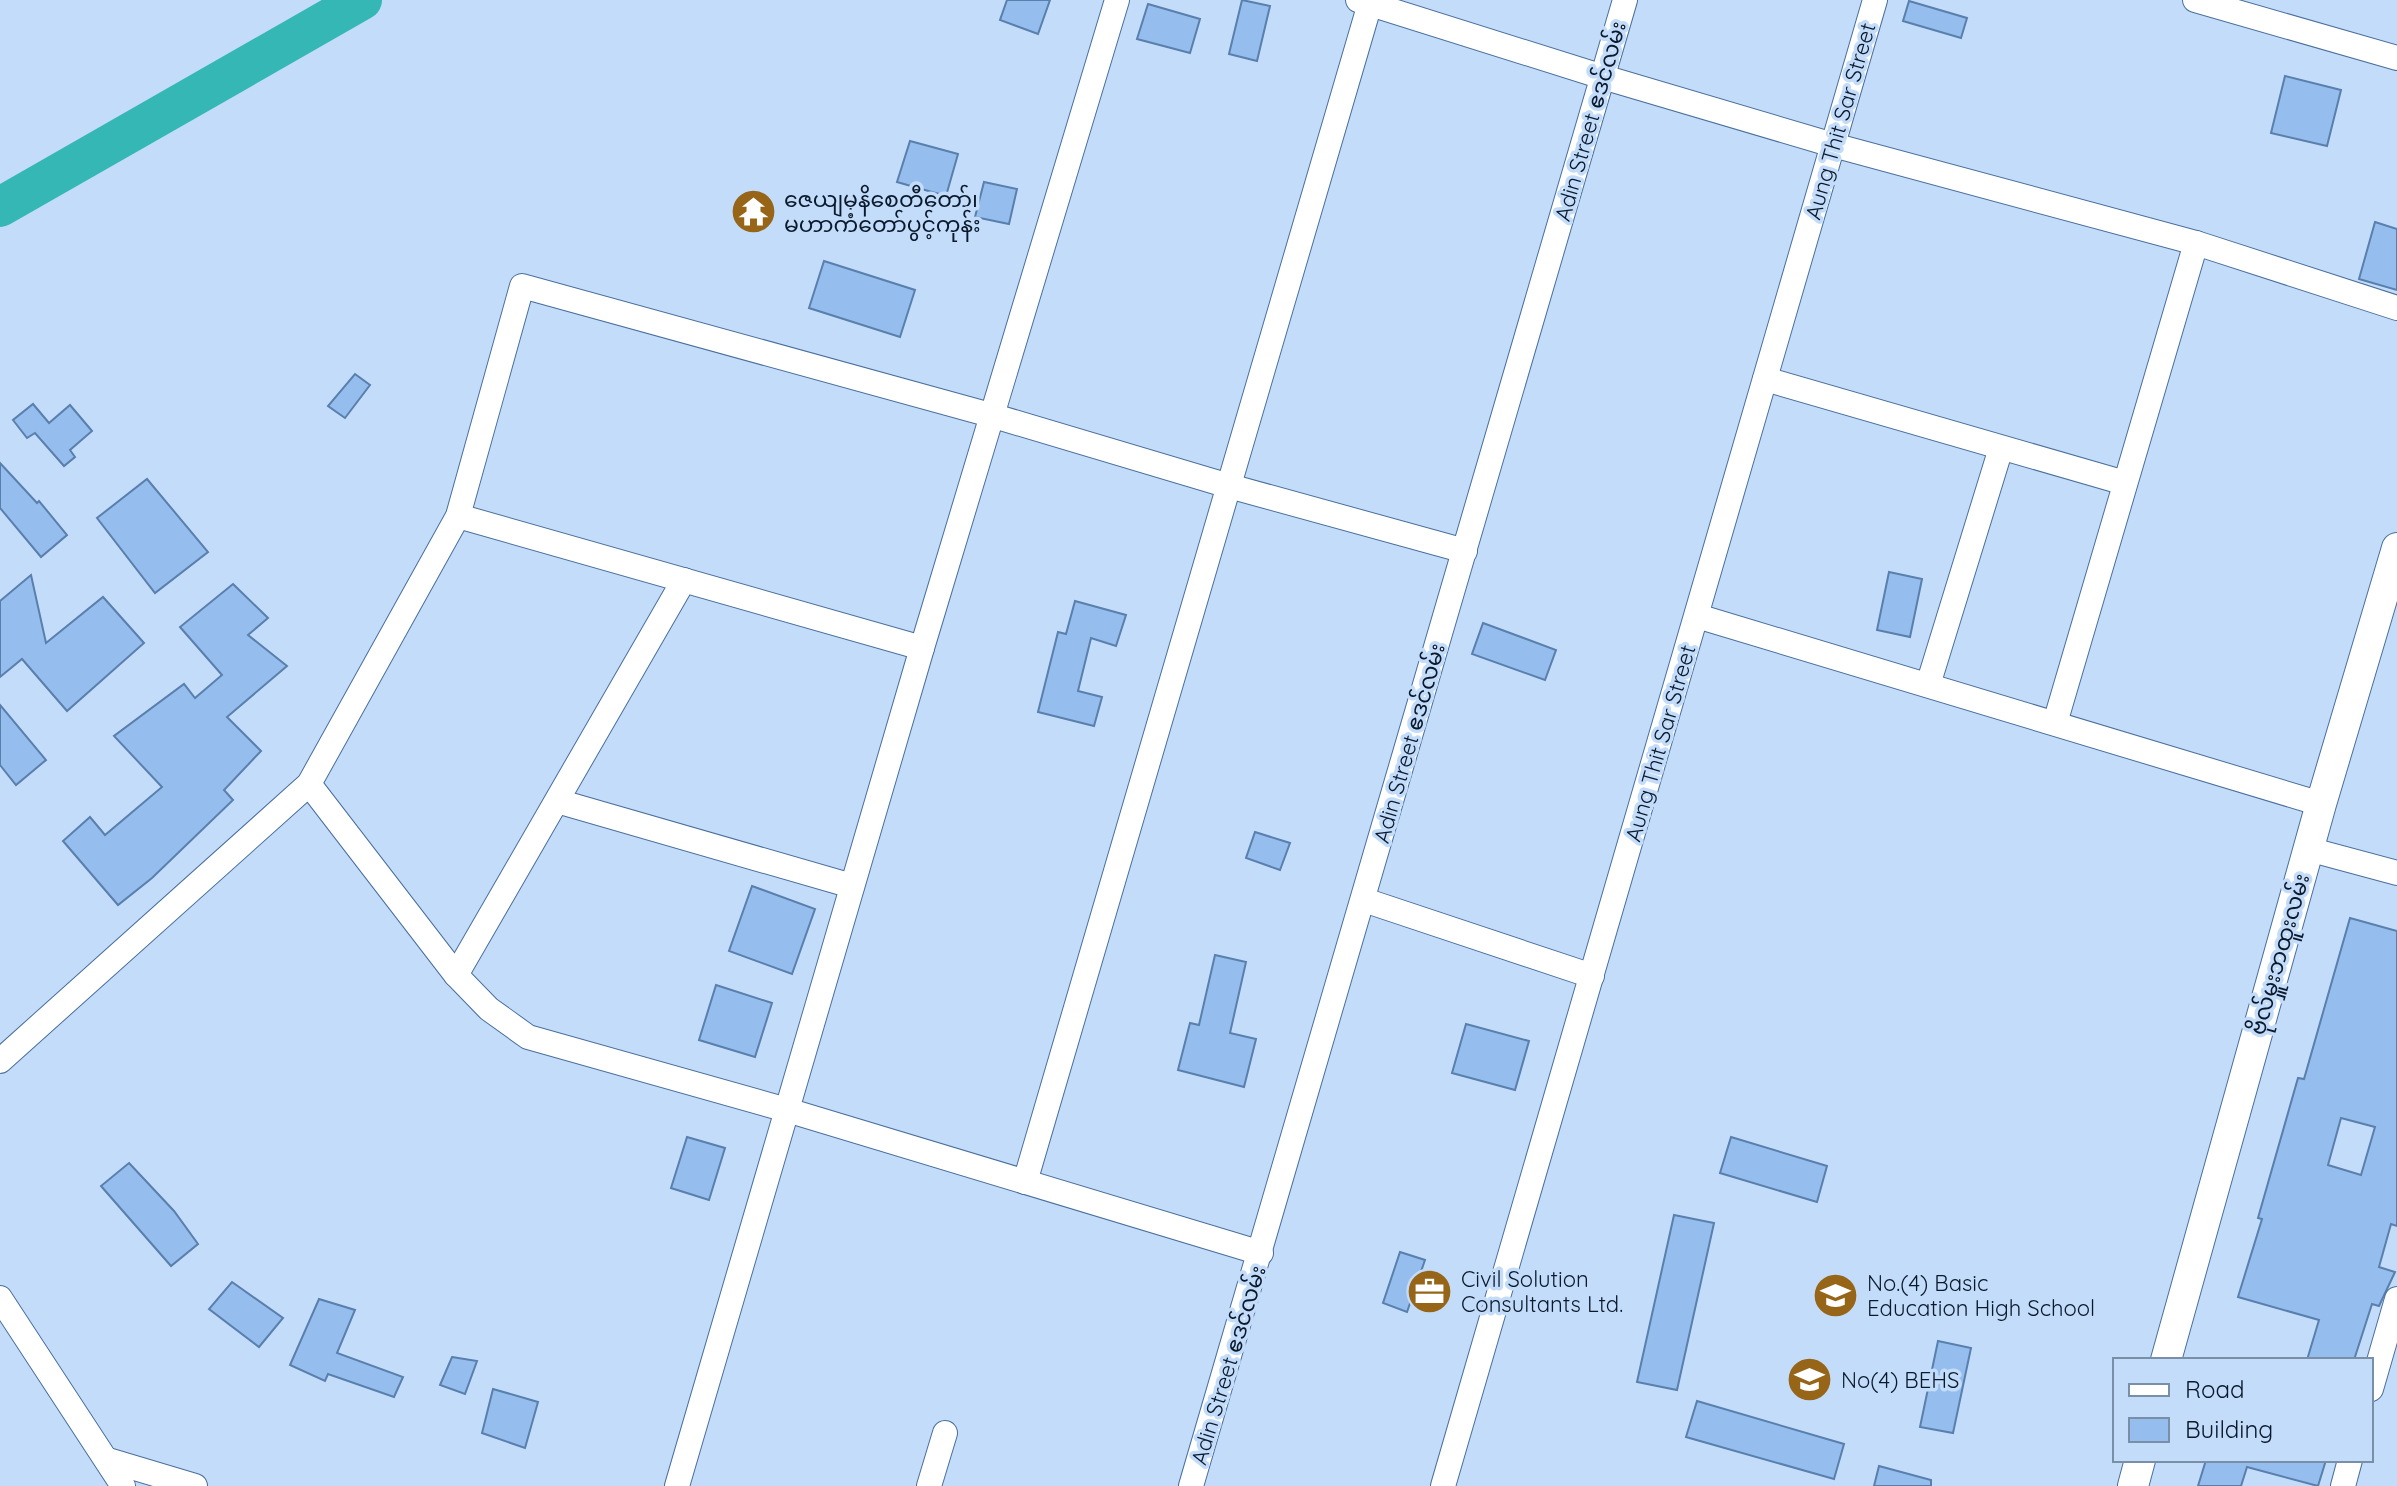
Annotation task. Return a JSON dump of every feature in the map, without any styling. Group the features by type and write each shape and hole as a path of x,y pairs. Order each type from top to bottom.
{"main road":[{"name":"ဗိုလ်မှူးဘထူးလမ်း","path":"2167,1358 2308,849 2397,548"},
{"path":"2133,1486 2139,1462"}],"street":[{"path":"677,1486 922,648 1117,0"},
{"name":"Adin Street ဧဒင်လမ်း","path":"1191,1486 1625,0"},
{"name":"Aung Thit Sar Street","path":"1443,1486 1875,0"},
{"path":"2195,0 2256,8 2397,58"},
{"path":"1025,1182 1367,1 1603,77 1833,145 2196,243 2397,308"},
{"path":"2055,723 2196,243"},
{"path":"0,1061 309,784 458,516 522,286 994,416 1229,486 1465,551"},
{"path":"1765,379 2125,483"},
{"path":"1928,685 2001,448"},
{"path":"458,516 922,648"},
{"path":"456,975 684,580"},
{"path":"1697,616 2321,804"},
{"path":"309,784 456,975 489,1009 528,1037 787,1110 1261,1253"},
{"path":"557,801 852,886"},
{"path":"2308,849 2397,873"},
{"path":"1364,900 1592,976"},
{"path":"0,1298 123,1486"},
{"path":"2373,1382 2397,1299"},
{"path":"929,1486 945,1433"},
{"path":"108,1460 195,1486"},
{"path":"2343,1486 2349,1462"}],"building":[{"path":"1007,0 1050,0 1038,34 1000,20"},
{"path":"1242,0 1270,6 1257,61 1229,54"},
{"path":"1909,1 1967,18 1961,38 1903,21"},
{"path":"1148,4 1200,19 1190,53 1137,39"},
{"path":"2285,76 2341,90 2327,146 2271,133"},
{"path":"910,141 958,154 946,196 897,182"},
{"path":"984,182 1017,189 1009,224 975,217"},
{"path":"2375,222 2397,229 2397,290 2359,279"},
{"path":"824,261 915,290 900,337 809,308"},
{"path":"355,374 370,385 345,418 328,406"},
{"path":"33,404 49,423 70,405 92,431 70,450 75,457 64,466 35,433 27,438 13,420"},
{"path":"0,463 37,503 39,501 67,535 41,557 0,508"},
{"path":"147,479 208,552 155,593 97,518"},
{"path":"1889,572 1922,579 1910,637 1877,630"},
{"path":"31,575 46,643 103,597 144,643 67,711 22,659 0,677 0,601"},
{"path":"233,584 268,618 248,635 287,666 227,717 261,751 224,790 233,800 152,878 118,905 63,841 90,817 105,835 162,787 114,736 184,684 195,698 222,675 180,627"},
{"path":"1075,601 1126,615 1116,646 1091,638 1078,691 1102,697 1094,726 1038,712 1058,632 1066,634"},
{"path":"1483,623 1556,650 1545,680 1472,654"},
{"path":"0,705 46,760 16,785 0,765"},
{"path":"1255,832 1290,843 1280,870 1246,858"},
{"path":"752,886 815,909 792,974 729,951"},
{"path":"2350,918 2397,931 2397,1226 2391,1224 2379,1267 2395,1272 2379,1306 2372,1304 2355,1358 2308,1358 2319,1320 2238,1297 2262,1219 2258,1218 2298,1078 2304,1079","holes":["2341,1118 2375,1127 2361,1175 2328,1165"]},
{"path":"1215,955 1246,962 1230,1033 1256,1039 1244,1087 1178,1070 1190,1023 1199,1025"},
{"path":"716,985 772,1003 755,1057 699,1040"},
{"path":"1466,1024 1529,1041 1515,1090 1452,1073"},
{"path":"687,1137 725,1148 709,1200 671,1188"},
{"path":"1731,1137 1827,1166 1817,1202 1720,1173"},
{"path":"129,1163 174,1211 198,1244 171,1266 101,1186"},
{"path":"1674,1215 1714,1223 1677,1390 1637,1382"},
{"path":"1400,1252 1425,1260 1407,1312 1383,1303"},
{"path":"232,1282 283,1318 259,1347 209,1309"},
{"path":"319,1299 355,1310 337,1353 403,1377 394,1397 328,1374 325,1381 290,1365"},
{"path":"1938,1341 1971,1348 1953,1433 1920,1427"},
{"path":"452,1357 477,1361 465,1394 440,1385"},
{"path":"493,1389 538,1402 525,1448 482,1433"},
{"path":"1697,1401 1844,1444 1834,1479 1686,1437"},
{"path":"2205,1462 2325,1462 2318,1486 2247,1467 2241,1486 2198,1486"},
{"path":"1879,1466 1931,1480 1931,1486 1874,1486"}],"waterway":[{"path":"0,207 362,0"}],"place":[{"name":"ဇေယျမုနိစေတီတော်၊ မဟာကံတော်ပွင့်ကုန်း","path":"753,212"},
{"name":"Civil Solution Consultants Ltd.","path":"1430,1292"},
{"name":"No.(4) Basic Education High School","path":"1836,1296"},
{"name":"No(4) BEHS","path":"1810,1380"}]}
